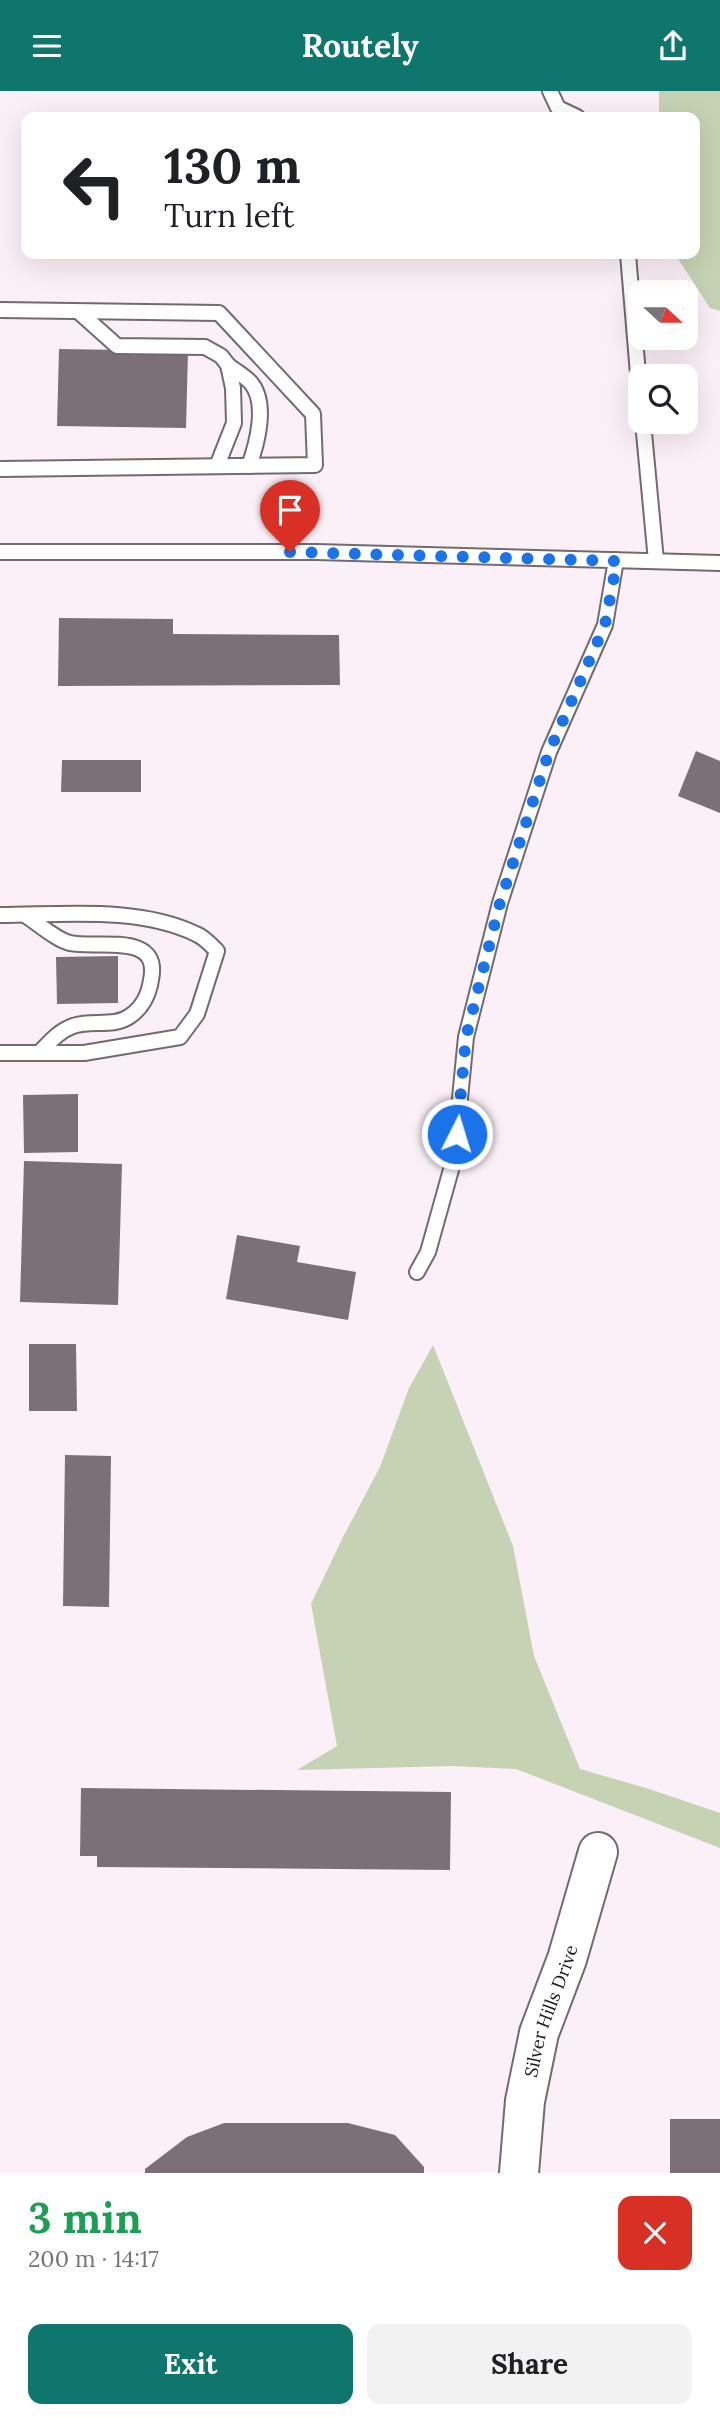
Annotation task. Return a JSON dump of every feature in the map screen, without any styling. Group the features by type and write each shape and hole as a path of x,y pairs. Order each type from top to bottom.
{"street":[{"name":"Silver Hills Drive","path":"519,2173 525,2101 539,2033 567,1959 598,1852"}],"lane":[{"path":"550,91 558,108 566,112"},
{"path":"628,259 637,364"},
{"path":"0,310 219,313 313,415 315,465 0,469"},
{"path":"79,311 117,346 205,347 221,356 228,365 253,384 259,406 258,439 249,466"},
{"path":"218,466 234,423 233,388 228,365"},
{"path":"644,434 656,561"},
{"path":"0,551 316,552 720,563"},
{"path":"417,1272 428,1252 454,1159 466,1037 500,903 549,752 605,625 617,561"},
{"path":"0,915 134,916 172,924 199,935 217,951 197,1014 180,1037 84,1053 0,1053"},
{"path":"25,915 68,943 136,947 147,954 153,972 144,1003 129,1018 110,1023 75,1025 56,1035 40,1052"}],"green space":[{"path":"659,91 720,91 720,311 710,308 698,289 698,280 692,280 678,259 700,259 700,112 659,112"},
{"path":"433,1345 513,1546 534,1656 580,1769 720,1813 720,1848 516,1769 452,1766 297,1770 337,1746 311,1604 380,1467 409,1388"}],"building":[{"path":"59,349 188,351 186,428 57,426"},
{"path":"59,618 173,619 173,634 339,635 340,685 58,686"},
{"path":"696,751 720,761 720,813 678,796"},
{"path":"62,760 141,760 141,792 61,792"},
{"path":"118,956 118,1003 57,1004 56,957"},
{"path":"78,1094 78,1152 24,1153 23,1095"},
{"path":"24,1161 122,1164 118,1305 20,1302"},
{"path":"237,1235 300,1246 297,1262 356,1272 348,1320 226,1299"},
{"path":"29,1344 76,1344 77,1411 29,1411"},
{"path":"65,1455 111,1456 109,1607 63,1606"},
{"path":"81,1788 451,1792 450,1870 97,1867 97,1856 80,1856"},
{"path":"670,2119 720,2119 720,2173 670,2173"},
{"path":"224,2123 348,2123 395,2135 424,2167 424,2173 145,2173 145,2169 187,2137"}],"route":[{"path":"290,552 617,561 605,625 549,752 500,903 466,1037 457,1134"}]}
